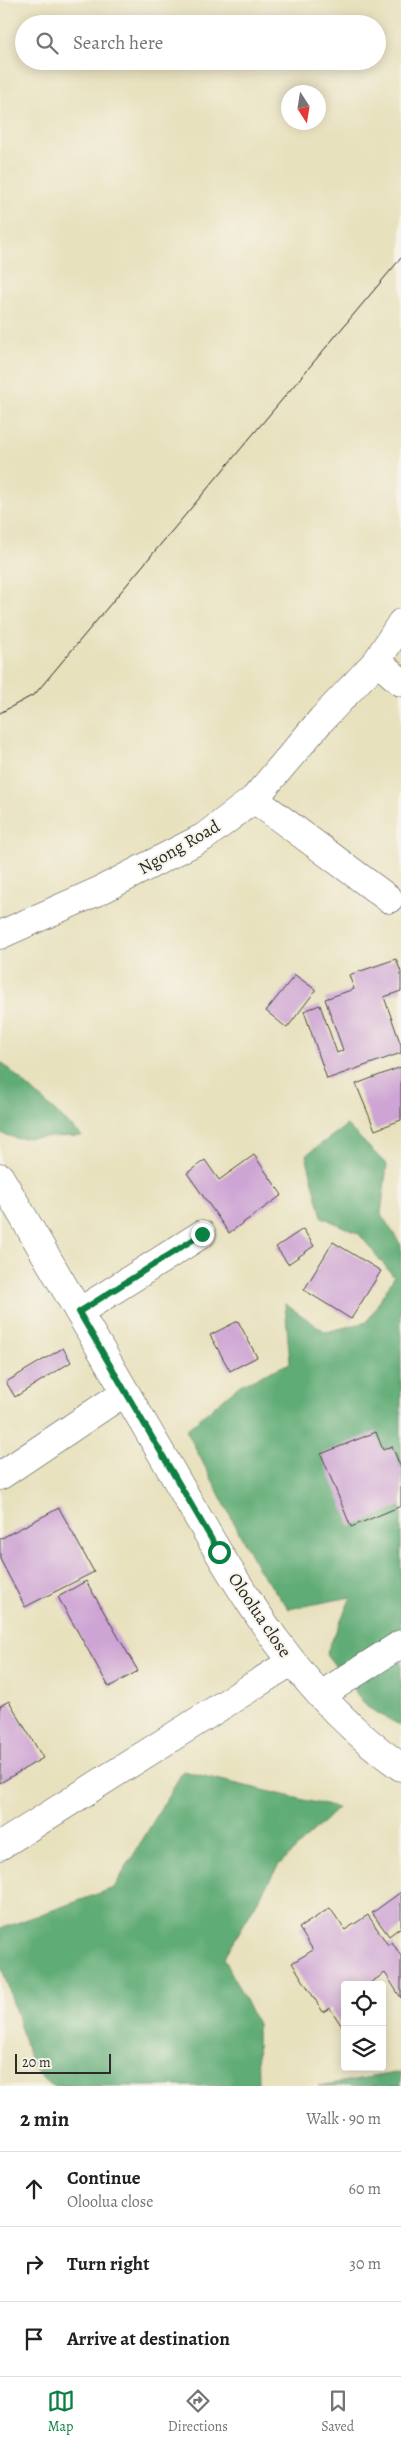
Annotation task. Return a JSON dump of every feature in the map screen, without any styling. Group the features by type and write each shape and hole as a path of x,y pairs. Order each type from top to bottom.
{"street":[{"name":"Ngong Road","path":"0,935 103,889 204,837 254,799 322,719 377,661 401,623"},
{"path":"377,661 401,682"},
{"path":"254,799 389,900"},
{"name":"Oloolua close","path":"0,1177 219,1552 291,1662 369,1744 401,1767"},
{"path":"79,1312 202,1234"},
{"path":"0,1476 125,1392"},
{"path":"321,1695 401,1644"},
{"path":"0,1846 291,1662"}],"green space":[{"path":"0,1061 82,1136 15,1138 0,1133"},
{"path":"347,1125 387,1165 381,1214 401,1245 401,1726 367,1707 326,1654 351,1597 289,1609 258,1569 186,1430 240,1385 290,1363 285,1304 326,1332 367,1322 394,1277 359,1234 322,1217 306,1155"},
{"path":"183,1771 338,1808 278,1866 224,1958 257,2024 258,2086 52,2086 33,2068 0,1961 0,1929 114,1888"},
{"path":"401,2072 401,2086 318,2086"}],"building":[{"path":"396,959 401,972 401,991 384,997 401,1045 401,1053 327,1079 304,1011 320,1005 337,1053 343,1050 325,999 354,989 349,975"},
{"path":"295,975 316,990 287,1028 266,1011"},
{"path":"401,1067 401,1120 375,1130 356,1084"},
{"path":"254,1155 282,1195 229,1233 187,1173 205,1160 219,1180"},
{"path":"303,1229 314,1246 288,1264 276,1247"},
{"path":"333,1242 381,1271 351,1319 304,1290"},
{"path":"238,1321 257,1357 230,1371 210,1335"},
{"path":"63,1348 71,1362 15,1397 6,1382"},
{"path":"376,1432 383,1450 392,1446 401,1468 401,1506 351,1527 321,1454"},
{"path":"59,1508 94,1572 25,1607 0,1559 0,1539"},
{"path":"86,1581 138,1671 109,1687 58,1597"},
{"path":"9,1701 43,1758 0,1783 0,1706"},
{"path":"401,1892 401,1927 389,1936 372,1913"},
{"path":"330,1908 345,1930 368,1915 388,1945 392,1942 401,1956 401,1998 385,1973 373,1981 341,1981 341,2025 330,2008 323,2012 292,1963 313,1950 299,1928"}],"tram line":[{"path":"0,713 35,694 401,258"}],"route":[{"path":"202,1234 79,1312 219,1552"}]}
